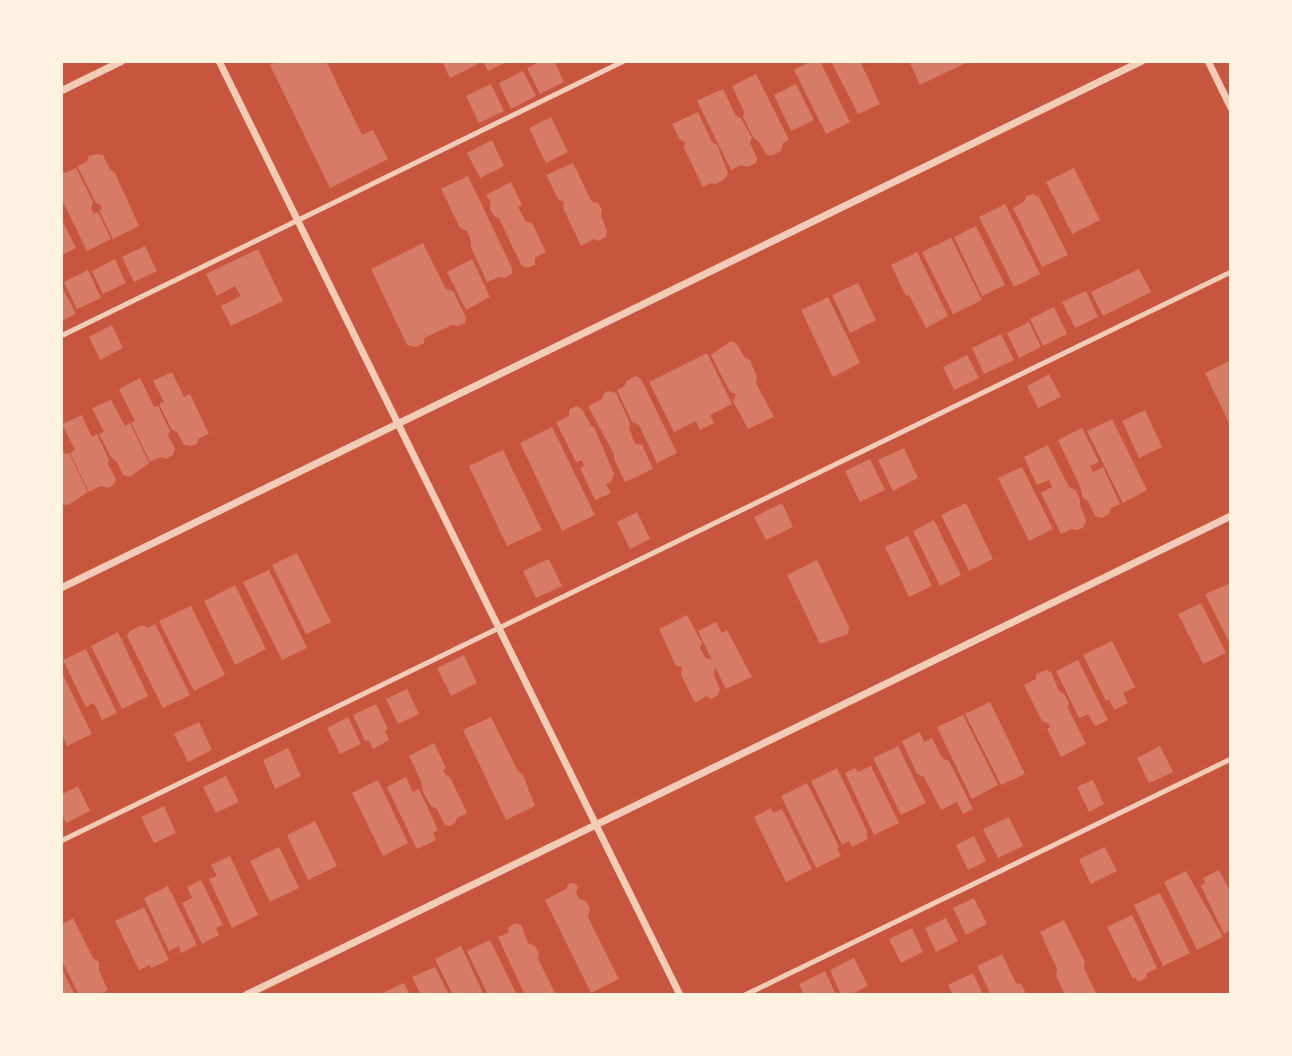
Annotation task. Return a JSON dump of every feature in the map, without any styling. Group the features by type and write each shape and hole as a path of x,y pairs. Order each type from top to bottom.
{"street":[{"path":"61,91 122,61"},
{"path":"219,61 680,995"},
{"path":"61,588 1142,61"},
{"path":"1208,61 1231,108"},
{"path":"246,995 1231,516"}],"lane":[{"path":"61,336 624,61"},
{"path":"61,841 1231,272"},
{"path":"745,995 1231,759"}],"building":[{"path":"278,61 326,61 362,135 373,130 388,159 330,188 270,65"},
{"path":"442,61 477,61 478,64 450,78"},
{"path":"483,61 509,61 488,71"},
{"path":"541,61 554,61 564,82 540,94 527,68"},
{"path":"811,61 820,61 850,122 826,134 794,70"},
{"path":"831,61 860,61 880,104 858,114"},
{"path":"909,61 970,61 920,85"},
{"path":"523,71 536,96 511,109 499,83"},
{"path":"756,74 789,140 783,143 781,151 771,156 766,154 753,137 732,86"},
{"path":"491,84 504,111 479,123 466,96"},
{"path":"796,84 814,120 791,131 774,95"},
{"path":"723,89 736,116 741,118 752,138 750,143 757,158 756,163 747,167 741,165 731,170 697,101"},
{"path":"698,112 712,142 717,145 728,173 726,178 716,184 703,187 684,148 685,142 680,140 672,124"},
{"path":"551,117 568,152 546,163 529,128"},
{"path":"492,140 504,166 480,178 467,153"},
{"path":"103,155 115,173 139,226 113,239 99,210 102,209 100,204 96,203 77,166 87,162 89,156"},
{"path":"573,163 592,202 598,203 602,210 601,216 607,231 606,237 598,241 594,239 581,246 563,208 564,202 558,199 546,175"},
{"path":"76,168 93,202 91,208 94,214 98,212 111,239 87,251 61,198 61,171 65,173"},
{"path":"1074,168 1100,220 1072,234 1046,182"},
{"path":"468,176 512,268 512,274 505,278 499,277 487,282 471,247 467,231 460,228 441,189"},
{"path":"511,182 522,205 518,207 526,222 532,223 546,252 535,258 535,265 526,268 521,265 499,218 490,210 490,201 486,195"},
{"path":"1033,194 1039,197 1068,255 1042,267 1013,208 1024,202 1026,196"},
{"path":"1005,204 1040,274 1014,287 979,217"},
{"path":"61,218 76,248 61,255"},
{"path":"976,226 1005,285 982,296 954,237"},
{"path":"951,238 982,300 953,314 922,252"},
{"path":"423,243 446,289 453,291 466,317 465,323 452,325 424,338 424,343 416,347 407,345 371,269"},
{"path":"145,246 157,271 134,282 122,257"},
{"path":"258,249 283,301 231,326 221,306 241,296 235,286 217,296 206,274"},
{"path":"917,252 948,316 926,328 891,265"},
{"path":"115,259 126,283 103,294 92,271"},
{"path":"472,259 490,297 466,310 447,272"},
{"path":"1139,269 1151,292 1103,316 1091,292"},
{"path":"88,270 101,298 77,309 64,282"},
{"path":"858,283 876,320 850,333 832,295"},
{"path":"61,285 76,314 61,321"},
{"path":"1086,291 1098,317 1075,328 1062,302"},
{"path":"828,297 860,363 833,377 801,310"},
{"path":"1054,307 1067,334 1043,346 1030,319"},
{"path":"1029,322 1041,347 1019,358 1007,333"},
{"path":"112,325 123,348 100,360 89,337"},
{"path":"1001,334 1014,360 984,374 972,348"},
{"path":"731,341 737,344 745,358 750,360 757,377 756,383 774,417 748,429 733,401 736,394 730,392 711,355"},
{"path":"707,353 732,404 710,415 714,423 700,430 696,421 674,432 649,382"},
{"path":"967,355 979,378 954,390 943,367"},
{"path":"1231,360 1231,427 1205,373"},
{"path":"172,372 184,397 190,394 209,434 191,446 184,445 177,432 172,430 159,404 164,402 153,381"},
{"path":"1049,374 1061,397 1038,408 1027,386"},
{"path":"636,376 641,379 677,453 657,463 639,425 632,422 617,390"},
{"path":"140,378 154,407 158,406 170,431 168,435 175,449 173,455 166,459 161,457 150,462 131,422 135,421 119,389"},
{"path":"604,393 616,393 630,423 629,428 635,444 642,445 653,469 625,482 614,454 588,406 602,399"},
{"path":"111,400 125,426 130,423 149,463 130,477 123,475 117,462 111,457 99,434 104,432 92,408"},
{"path":"576,406 582,409 594,427 614,474 611,482 606,484 611,493 595,500 580,468 584,466 582,460 576,462 556,422 569,416 569,410"},
{"path":"1145,410 1162,447 1139,458 1122,421"},
{"path":"82,415 92,437 97,434 116,479 108,488 101,486 89,492 70,453 75,450 62,424"},
{"path":"1112,419 1147,490 1123,503 1087,431"},
{"path":"552,427 595,515 562,531 520,443"},
{"path":"1082,428 1099,462 1090,466 1093,472 1103,467 1120,504 1111,508 1109,514 1102,518 1095,516 1088,501 1083,498 1058,440"},
{"path":"1048,445 1069,487 1076,490 1086,520 1084,527 1061,534 1041,493 1052,487 1049,480 1037,485 1024,457"},
{"path":"61,447 65,454 69,453 88,492 68,505 61,504"},
{"path":"904,448 918,478 893,491 878,460"},
{"path":"503,450 542,530 507,546 469,466"},
{"path":"870,459 885,490 860,502 845,471"},
{"path":"1022,467 1053,529 1029,541 998,478"},
{"path":"782,503 793,527 766,540 754,517"},
{"path":"966,503 993,559 969,571 941,515"},
{"path":"637,512 650,539 630,549 617,522"},
{"path":"934,520 961,575 940,586 913,531"},
{"path":"908,536 932,586 909,597 885,547"},
{"path":"297,553 331,622 306,634 272,565"},
{"path":"549,559 562,586 536,598 523,571"},
{"path":"817,560 849,627 848,634 820,644 787,575"},
{"path":"269,570 307,648 282,660 243,582"},
{"path":"1231,583 1231,646 1205,594"},
{"path":"235,585 266,649 235,665 204,601"},
{"path":"1201,603 1226,653 1203,664 1178,614"},
{"path":"191,606 225,675 194,691 159,621"},
{"path":"687,615 702,643 700,648 705,657 712,660 698,631 716,622 722,633 727,630 752,677 726,689 715,667 714,675 720,689 718,695 711,699 707,696 695,703 681,675 682,667 676,666 659,629"},
{"path":"155,624 190,695 163,708 127,636 130,631 142,625 148,628"},
{"path":"118,632 148,696 122,709 91,646"},
{"path":"1112,641 1135,687 1123,693 1128,703 1114,710 1109,699 1106,701 1083,655"},
{"path":"86,649 117,713 102,720 94,703 86,707 63,660"},
{"path":"464,655 477,683 451,696 437,668"},
{"path":"1078,660 1108,720 1095,726 1088,714 1079,718 1056,671"},
{"path":"1046,670 1051,672 1059,691 1069,703 1068,708 1086,744 1061,757 1047,729 1050,727 1048,723 1042,721 1024,685 1036,679 1036,674"},
{"path":"61,671 92,734 67,746 61,733"},
{"path":"407,689 419,714 398,724 386,699"},
{"path":"990,702 1025,774 1001,785 965,714"},
{"path":"376,704 388,729 385,731 389,740 373,749 368,740 365,741 353,715"},
{"path":"963,715 998,785 972,799 937,727"},
{"path":"348,717 361,744 340,754 327,728"},
{"path":"491,717 518,771 523,775 535,806 506,820 463,730"},
{"path":"199,722 212,750 188,762 174,734"},
{"path":"920,732 924,742 932,738 942,758 949,761 973,809 963,814 957,802 941,810 924,777 917,774 902,741"},
{"path":"434,743 446,768 443,770 450,777 467,813 457,818 450,826 445,825 437,809 431,806 409,756"},
{"path":"898,746 926,803 901,815 873,758"},
{"path":"1160,746 1173,772 1149,783 1137,758"},
{"path":"288,748 301,776 275,789 263,760"},
{"path":"871,766 899,823 874,835 845,773 855,768 858,772"},
{"path":"837,768 868,833 868,839 852,847 849,841 842,845 811,781"},
{"path":"226,776 239,802 216,813 203,787"},
{"path":"406,777 413,792 419,789 438,830 433,833 436,840 417,849 387,787"},
{"path":"378,780 408,843 383,856 352,793"},
{"path":"1093,780 1104,804 1089,812 1077,787"},
{"path":"807,783 841,856 816,868 781,796"},
{"path":"78,786 90,811 66,823 61,813 61,795"},
{"path":"164,806 176,833 154,843 141,817"},
{"path":"771,808 773,813 782,809 812,869 786,882 754,817"},
{"path":"1009,817 1023,846 998,858 983,829"},
{"path":"315,821 337,866 308,880 287,835"},
{"path":"974,836 986,861 968,870 956,845"},
{"path":"279,847 299,888 270,902 250,861"},
{"path":"1105,847 1117,871 1091,884 1079,859"},
{"path":"230,856 258,915 232,928 209,879 217,876 211,865"},
{"path":"1219,870 1231,893 1231,930 1224,934 1201,886 1205,883 1203,878"},
{"path":"1186,871 1223,937 1197,950 1164,882"},
{"path":"201,880 223,925 216,928 219,935 202,944 182,903 192,898 187,887"},
{"path":"571,883 576,884 579,899 586,901 590,909 588,917 619,979 591,993 545,900 566,889"},
{"path":"168,886 197,945 181,953 179,946 169,951 144,898"},
{"path":"1160,893 1190,953 1163,966 1134,905"},
{"path":"974,898 987,924 966,935 953,908"},
{"path":"144,907 169,960 139,970 115,921"},
{"path":"1132,915 1157,968 1138,982 1135,977 1133,979 1107,927"},
{"path":"73,918 93,958 99,962 99,971 108,990 98,995 79,995 61,959 61,925"},
{"path":"946,918 958,941 936,952 925,928"},
{"path":"1064,920 1085,962 1084,968 1097,995 1065,995 1056,976 1057,969 1040,932"},
{"path":"516,923 521,925 528,943 535,946 538,959 556,995 525,995 498,937 508,933 509,927"},
{"path":"912,928 923,952 901,963 889,939"},
{"path":"490,940 517,995 488,995 467,951"},
{"path":"461,946 484,995 453,995 435,959"},
{"path":"1002,954 1016,983 1021,984 1027,995 990,993 977,966"},
{"path":"854,958 868,986 850,995 841,995 830,970"},
{"path":"61,967 75,995 61,995"},
{"path":"435,967 449,995 421,995 412,977"},
{"path":"825,971 836,995 804,995 799,984"},
{"path":"973,973 983,995 953,995 948,985"},
{"path":"404,983 410,995 378,995"}]}
